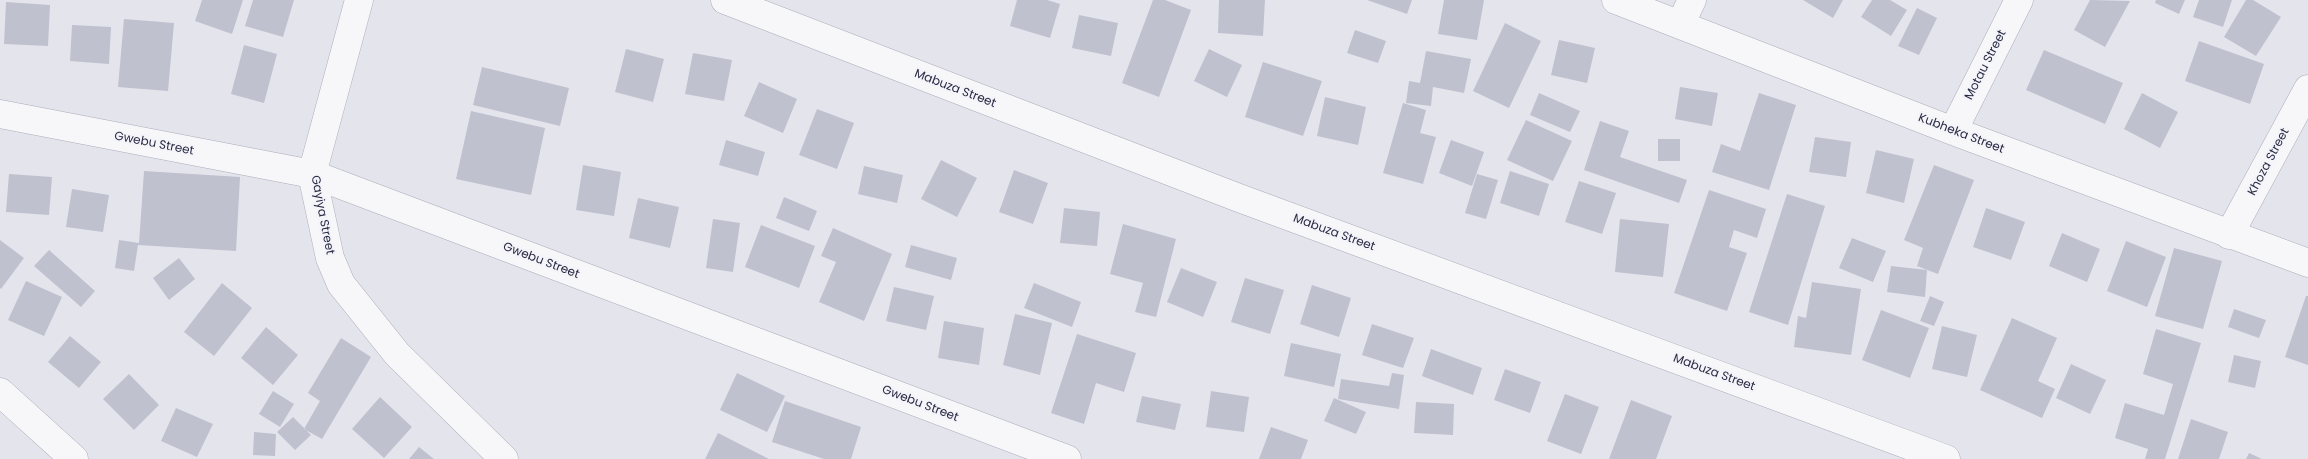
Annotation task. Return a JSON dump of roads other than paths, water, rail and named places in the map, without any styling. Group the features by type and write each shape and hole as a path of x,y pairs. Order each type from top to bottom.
{"street":[{"name":"Gayiya Street","path":"359,0 312,174 330,258 342,284 397,354 504,459"},
{"name":"Mabuza Street","path":"724,0 1239,198 1946,459"},
{"name":"Kubheka Street","path":"1616,0 1953,131 2308,263"},
{"path":"1680,25 1692,0"},
{"name":"Motau Street","path":"1953,131 2018,0"},
{"name":"Khoza Street","path":"2229,235 2308,89"},
{"name":"Gwebu Street","path":"0,114 312,174 1058,457"},
{"path":"0,392 74,459"}]}
